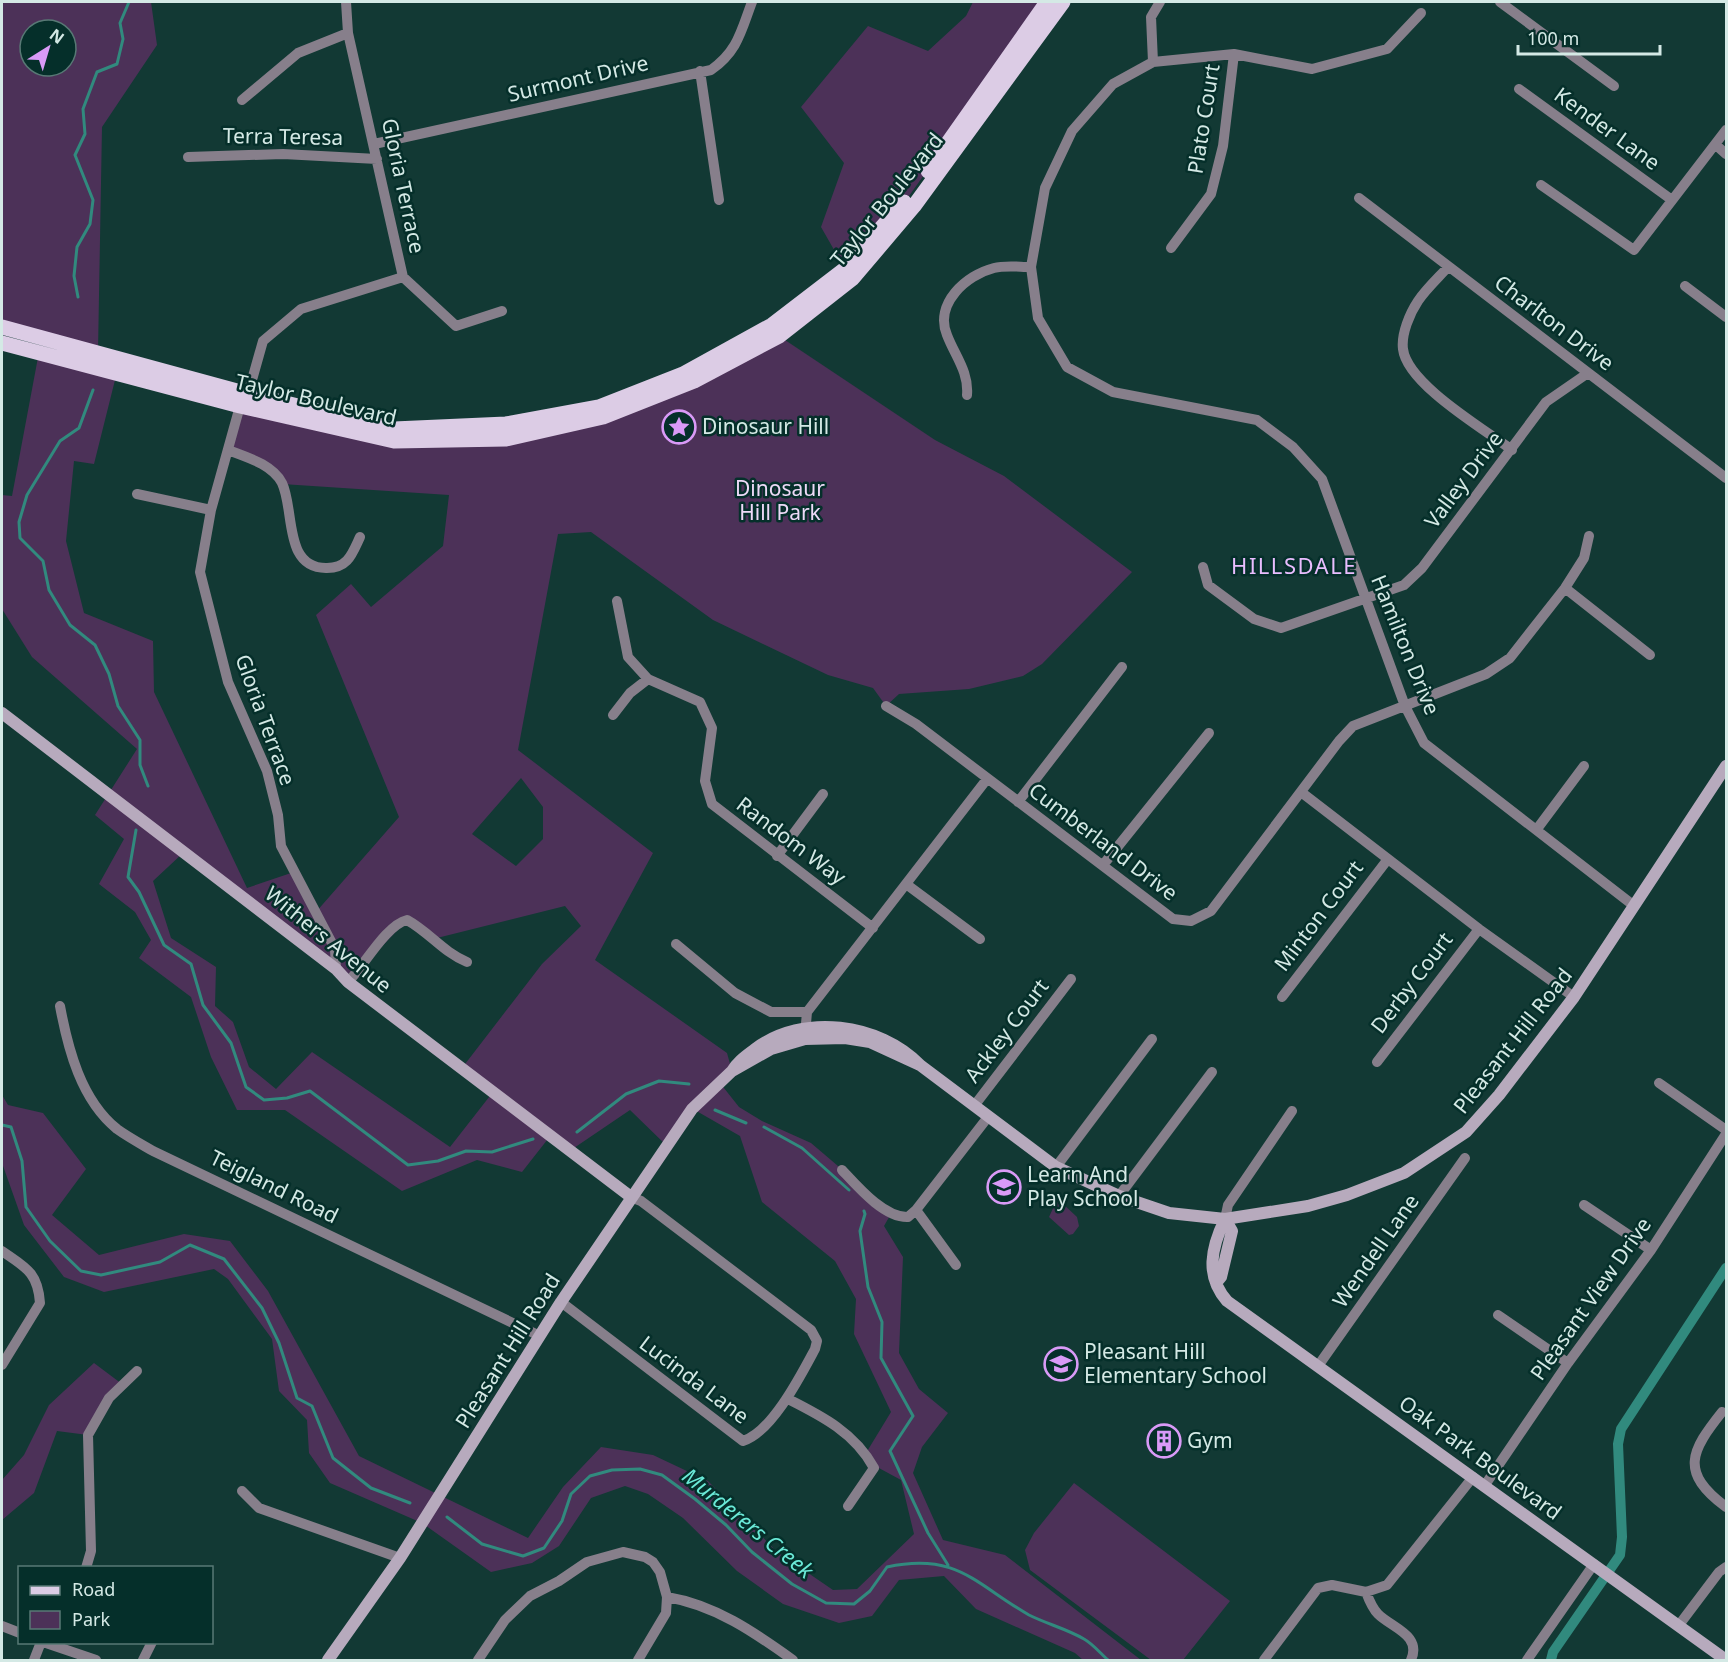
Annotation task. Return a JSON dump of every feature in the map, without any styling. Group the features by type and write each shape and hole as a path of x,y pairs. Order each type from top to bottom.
{"main road":[{"name":"Taylor Boulevard","path":"2,343 244,400 394,429 507,424 599,407 683,374 772,325 845,269 909,196 1047,2"},
{"name":"Taylor Boulevard","path":"2,327 244,400 394,441 506,439 603,417 693,381 779,336 853,278 914,206 1063,2"}],"street":[{"name":"Gloria Terrace","path":"336,969 335,950 281,846 278,815 267,771 228,682 200,572 211,510 263,341 302,309 403,277 348,33 346,2"},
{"name":"Surmont Drive","path":"374,144 711,70 728,58 736,46 752,2"},
{"path":"1153,62 1151,17 1160,2"},
{"path":"1500,2 1614,86"},
{"name":"Hamilton Drive","path":"1421,13 1387,49 1312,69 1234,54 1153,62 1113,84 1072,131 1045,188 1031,267 1038,318 1067,367 1113,392 1257,420 1293,447 1322,478 1405,706 1424,743 1461,774 1633,905"},
{"path":"242,99 298,53 348,33"},
{"name":"Plato Court","path":"1171,249 1211,194 1223,146 1234,54"},
{"path":"700,71 719,200"},
{"name":"Kender Lane","path":"1519,89 1672,200"},
{"path":"1541,185 1634,250 1726,130"},
{"path":"1716,145 1726,154"},
{"name":"Terra Teresa","path":"188,157 283,154 377,159"},
{"name":"Charlton Drive","path":"1359,198 1726,478"},
{"path":"967,395 968,380 946,332 944,311 956,290 977,275 995,267 1031,267"},
{"path":"1448,267 1417,302 1404,333 1403,349 1410,369 1429,387 1512,450"},
{"path":"403,277 456,326 502,312"},
{"path":"1685,286 1726,316"},
{"name":"Valley Drive","path":"1203,567 1208,585 1254,620 1281,628 1404,585 1422,568 1546,402 1587,373"},
{"path":"228,450 272,471 282,483 294,542 308,563 318,568 339,568 348,561 360,537"},
{"path":"137,494 211,510"},
{"name":"Cumberland Drive","path":"886,706 916,724 1173,919 1191,921 1211,911 1353,726 1486,674 1510,658 1566,588 1584,558 1589,536"},
{"path":"1566,588 1650,655"},
{"name":"Random Way","path":"617,601 628,657 648,679 700,702 712,728 705,781 712,804 873,928"},
{"path":"1018,802 1122,667"},
{"path":"613,715 630,693 648,679"},
{"name":"Withers Avenue","path":"2,713 336,969 348,982 631,1197"},
{"path":"1103,865 1209,733"},
{"path":"1537,830 1584,766"},
{"name":"Pleasant Hill Road","path":"328,1660 400,1558 561,1302 631,1197 692,1109 732,1071 805,1033 870,1042 920,1065 1056,1167 1119,1196 1169,1213 1226,1219 1308,1206 1347,1195 1404,1173 1466,1132 1499,1095 1574,997 1625,922 1633,905 1725,770"},
{"path":"805,1033 807,1012 987,778"},
{"path":"1301,792 1479,929 1574,997"},
{"path":"777,856 823,794"},
{"name":"Minton Court","path":"1282,997 1388,859"},
{"path":"906,884 980,939"},
{"path":"348,982 388,933 399,922 407,920 418,926 451,956 467,962"},
{"name":"Derby Court","path":"1377,1062 1479,929"},
{"path":"676,944 735,993 762,1008 771,1012 807,1012"},
{"name":"Ackley Court","path":"974,1106 1071,979"},
{"name":"Teigland Road","path":"60,1006 66,1038 91,1100 116,1128 153,1151 540,1336"},
{"path":"1056,1167 1152,1039"},
{"path":"1119,1196 1212,1072"},
{"path":"1659,1083 1726,1132"},
{"path":"1226,1219 1228,1205 1292,1111"},
{"path":"842,1170 865,1196 901,1217 908,1217 916,1210 988,1117"},
{"name":"Pleasant View Drive","path":"1485,1485 1568,1363 1651,1250 1726,1132"},
{"name":"Wendell Lane","path":"1318,1366 1465,1158"},
{"name":"Lucinda Lane","path":"561,1302 742,1441 751,1438 788,1399 815,1349 817,1341 811,1330 641,1201 631,1197"},
{"path":"1584,1205 1651,1250"},
{"path":"916,1210 956,1265"},
{"name":"Oak Park Boulevard","path":"1226,1219 1232,1231 1221,1277 1216,1283 1217,1290 1227,1301 1726,1660"},
{"path":"2,1251 27,1268 36,1279 40,1303 2,1365"},
{"path":"1498,1315 1568,1363"},
{"path":"87,1566 92,1551 88,1435 109,1398 137,1371"},
{"path":"788,1399 827,1419 866,1453 874,1468 848,1506"},
{"path":"1722,1412 1700,1440 1695,1457 1695,1472 1700,1482 1726,1506"},
{"path":"1264,1660 1318,1588 1332,1585 1366,1592 1387,1585 1473,1477"},
{"path":"242,1491 259,1508 400,1558"},
{"path":"478,1660 505,1620 530,1596 559,1581 586,1562 605,1555 623,1552 634,1553 653,1562 660,1572 667,1597 666,1613 638,1660"},
{"path":"1527,1660 1598,1567"},
{"path":"1679,1624 1719,1572 1726,1567"},
{"path":"1366,1592 1379,1616 1404,1632 1411,1640 1415,1650 1412,1660"},
{"path":"667,1597 694,1601 726,1616 793,1660"},
{"path":"2,1626 18,1632"},
{"path":"34,1660 41,1644"},
{"path":"48,1644 96,1660"},
{"path":"143,1660 151,1644"}],"green space":[{"path":"2,2 151,2 157,45 102,127 98,352 2,327"},
{"path":"973,2 1047,2 909,196 845,269 821,227 844,163 801,107 868,26 928,51 966,16"},
{"name":"Dinosaur Hill Park","path":"779,336 935,440 1004,476 1132,572 1042,664 1023,676 969,689 899,694 886,706 873,688 828,675 713,620 591,532 558,534 518,750 653,853 595,960 727,1053 732,1071 720,1083 739,1107 762,1121 811,1143 892,1212 884,1226 903,1257 899,1353 919,1389 948,1413 922,1447 913,1473 943,1540 1005,1555 1141,1660 1083,1660 1075,1653 976,1609 944,1576 899,1580 872,1616 839,1623 783,1604 737,1571 683,1518 648,1494 625,1486 591,1498 559,1546 532,1563 491,1572 422,1523 330,1483 309,1453 307,1420 279,1391 272,1339 228,1279 214,1269 104,1292 64,1277 24,1225 2,1163 2,1095 8,1105 43,1113 86,1169 52,1215 99,1255 184,1234 230,1241 268,1291 359,1456 528,1538 563,1487 601,1447 653,1455 708,1481 776,1551 833,1590 857,1589 914,1534 901,1480 877,1467 866,1453 891,1412 854,1334 856,1299 835,1261 762,1202 740,1136 693,1109 667,1146 630,1110 571,1150 551,1135 522,1172 477,1160 402,1191 285,1110 237,1110 211,1057 191,997 139,958 151,940 135,912 99,884 124,839 95,815 137,749 32,657 2,609 2,495 12,496 39,352 117,372 94,464 74,461 66,541 84,613 153,641 154,692 247,888 294,872 316,912 399,817 316,615 351,584 371,607 443,546 449,495 282,484 272,471 228,450 240,406 506,439","holes":["521,778 543,807 543,839 516,866 472,834","183,853 348,982 407,920 433,939 565,906 581,926 542,964 462,1068 493,1092 450,1147 312,1052 276,1089 249,1067 233,1022 215,1006 216,967 171,938 153,881"]},
{"path":"1056,1202 1061,1202 1077,1217 1079,1226 1073,1234 1069,1235 1049,1217"},
{"path":"94,1363 122,1384 88,1435 57,1431 34,1493 2,1520 2,1480 24,1455 49,1405"},
{"path":"1074,1483 1230,1601 1183,1660 1151,1660 1030,1570 1025,1550 1034,1533"}],"waterway":[{"path":"78,297 74,276 77,247 90,224 93,200 75,155 85,134 83,109 97,72 117,64 123,39 120,23 129,2"},
{"path":"93,390 79,428 60,441 27,495 19,522 20,538 43,561 49,590 70,625 95,645 109,674 118,706 140,740 140,765 148,786"},
{"path":"136,830 128,877 139,892 164,945 191,964 203,1005 231,1043 246,1087 264,1100 287,1098 310,1091 408,1165 438,1161 466,1151 492,1152 533,1139"},
{"path":"577,1132 626,1094 659,1081 689,1084"},
{"path":"715,1110 746,1123"},
{"name":"Murderers Creek","path":"2,1125 11,1127 22,1161 26,1207 50,1241 81,1271 101,1275 160,1262 190,1245 224,1259 262,1308 279,1343 297,1398 312,1406 333,1458 371,1488 410,1503"},
{"path":"764,1127 802,1148 849,1190"},
{"path":"864,1211 860,1231 868,1287 882,1322 881,1358 913,1416 890,1451 928,1533 948,1565"},
{"path":"1551,1660 1553,1652 1620,1555 1622,1537 1618,1444 1621,1429 1726,1268"},
{"name":"Murderers Creek","path":"447,1517 482,1544 523,1556 544,1548 562,1521 571,1494 590,1476 612,1470 640,1469 662,1475 695,1499 726,1525 752,1552 792,1584 826,1603 854,1604 870,1591 887,1567 911,1563 948,1567 979,1582 1029,1615 1084,1639 1108,1660"}],"place":[{"name":"Dinosaur Hill","path":"679,427"},
{"name":"Learn And Play School","path":"1004,1187"},
{"name":"Pleasant Hill Elementary School","path":"1061,1364"},
{"name":"Gym","path":"1164,1441"}],"district":[{"name":"HILLSDALE","path":"1294,566"}]}
